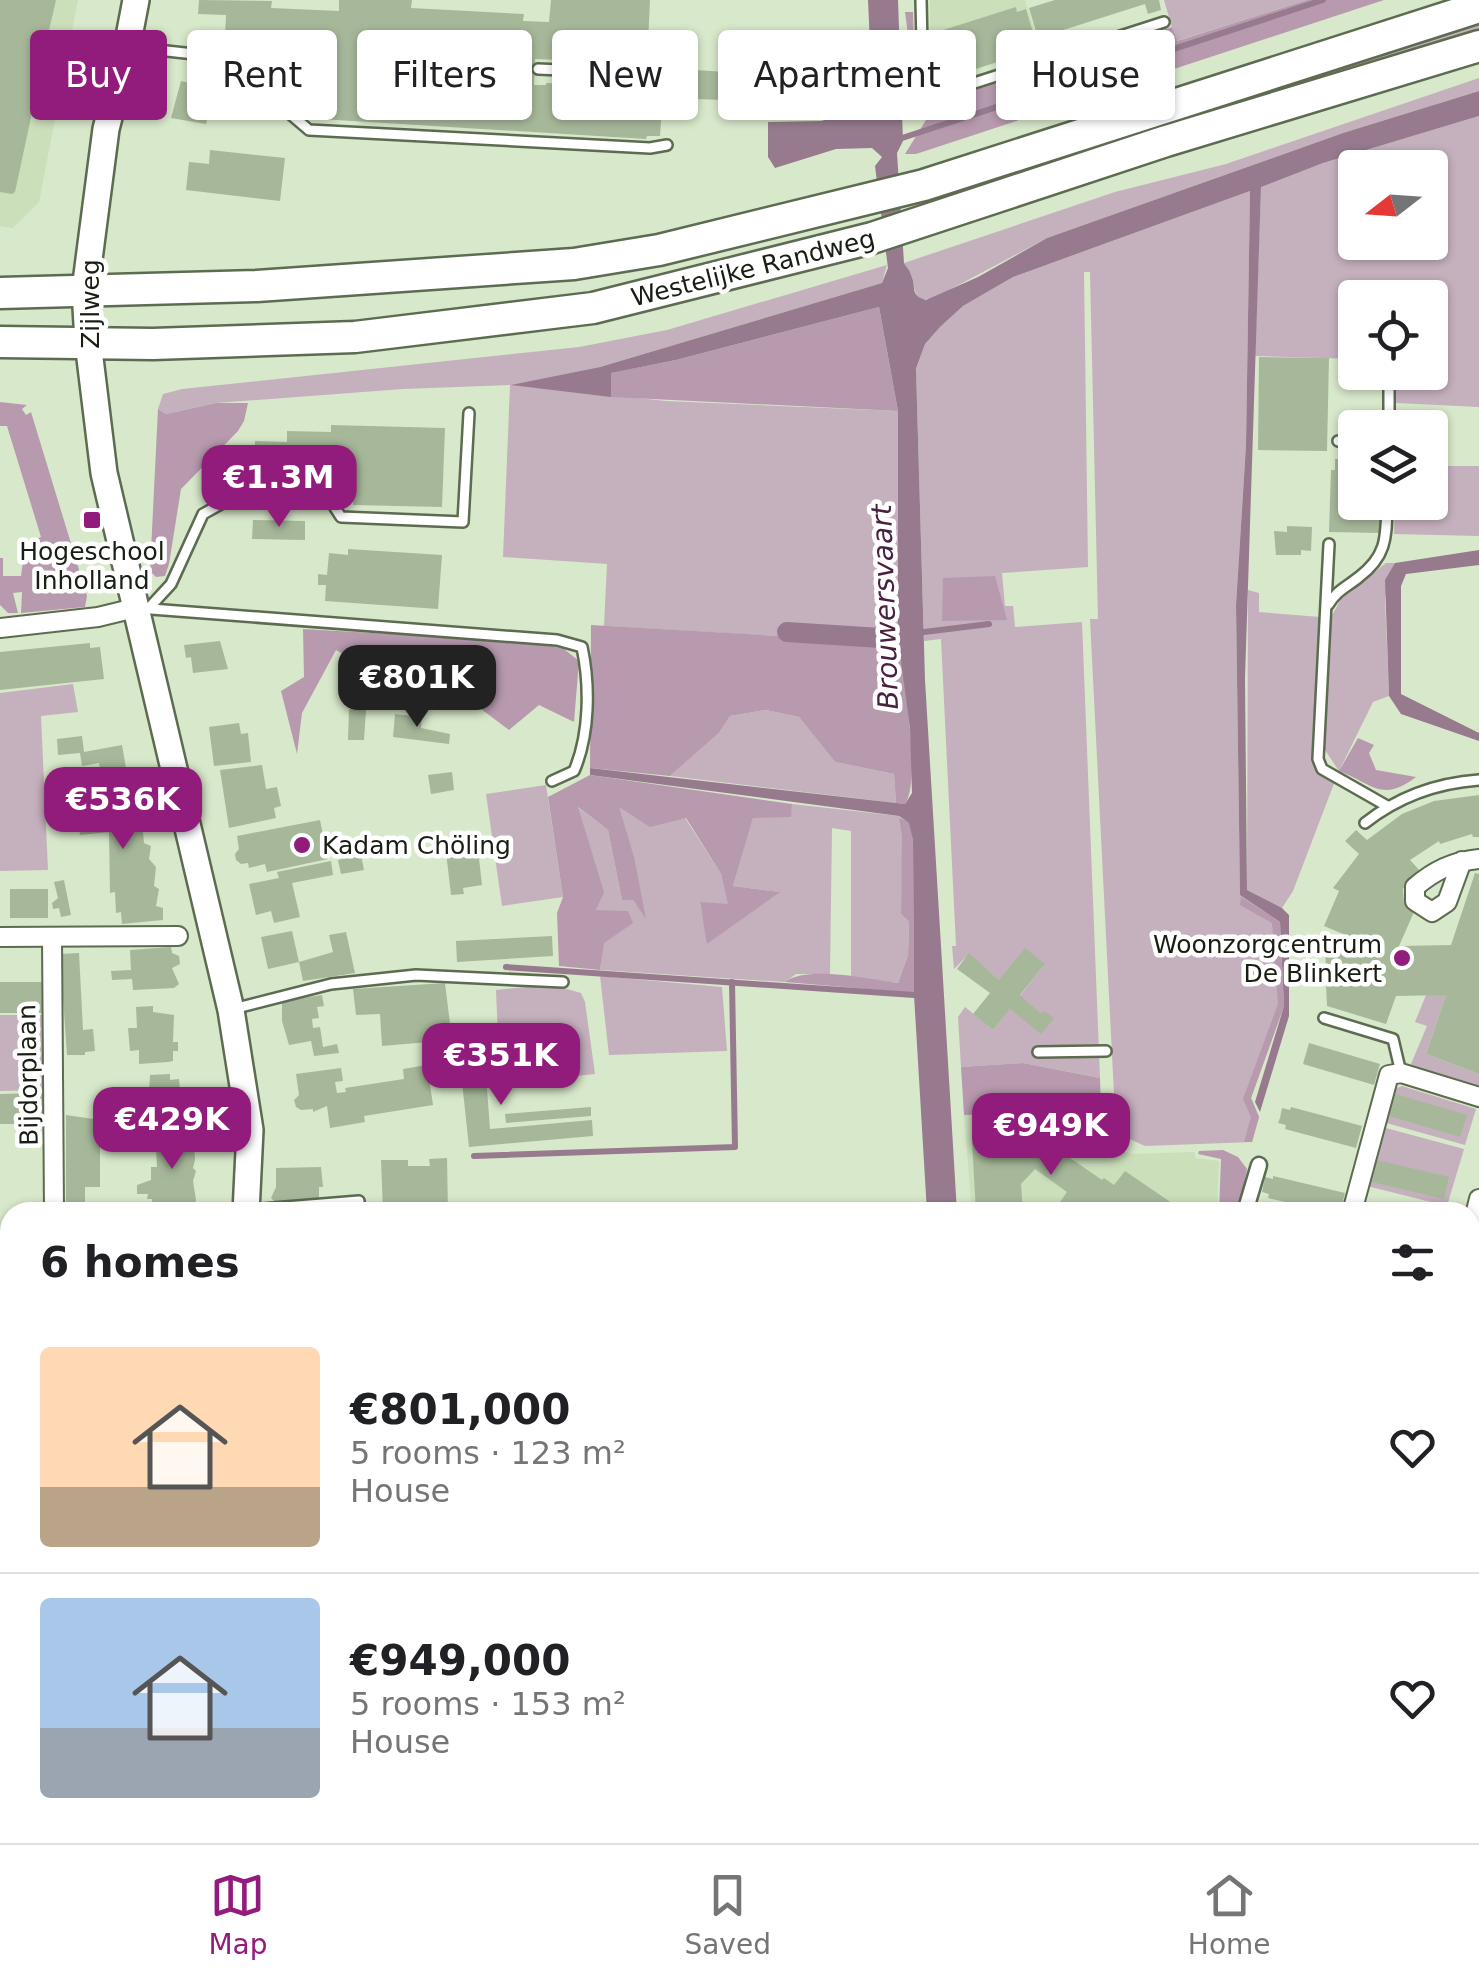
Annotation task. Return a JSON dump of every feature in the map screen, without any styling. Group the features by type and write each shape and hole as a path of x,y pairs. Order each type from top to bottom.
{"main road":[{"name":"Zijlweg","path":"131,30 136,0"},
{"name":"Westelijke Randweg","path":"0,292 257,286 574,264 659,250 924,185 1479,7"},
{"name":"Westelijke Randweg","path":"0,342 154,344 354,336 592,308 872,238 1166,141 1479,46"},
{"name":"Zijlweg","path":"108,120 85,290 104,473 141,608 231,1010 250,1130 246,1202"}],"street":[{"path":"0,628 141,608"},
{"path":"0,937 178,936"},
{"name":"Bijdorplaan","path":"52,937 54,1202"},
{"path":"1355,1202 1389,1075 1401,1073 1479,1097"},
{"path":"1248,1202 1260,1165"}],"lane":[{"path":"922,0 922,45 934,88 944,94 1164,22"},
{"path":"538,69 552,70"},
{"path":"297,120 309,130 650,148 667,145"},
{"path":"141,608 171,584 203,514 228,500 330,500 341,517 463,522 469,412"},
{"path":"1326,608 1336,592 1362,576 1385,549 1386,520"},
{"path":"1329,544 1318,760 1322,769 1387,806"},
{"path":"141,608 557,640 582,646 587,672 583,751 574,771 552,781"},
{"path":"1365,823 1387,806 1448,782 1479,780"},
{"path":"231,1010 331,984 416,975 562,982"},
{"path":"1324,1018 1393,1039 1401,1073"},
{"path":"1038,1052 1106,1051"}],"shaded area":[{"path":"0,0 78,0 72,30 30,30 30,120 55,120 39,202 13,228 0,226"},
{"path":"868,0 898,0 899,30 869,30"},
{"path":"930,0 1025,0 1035,30 996,30 996,63 976,70 976,30 930,30"},
{"path":"1164,0 1307,0 1176,41"},
{"path":"1307,0 1384,0 1175,69 1175,35 1177,41"},
{"path":"905,12 913,12 913,30 907,30"},
{"path":"1479,22 1479,34 1228,103"},
{"path":"1479,78 1479,91 1343,133 1047,238 936,297 924,300 918,296 904,263 1115,192 1226,164"},
{"path":"996,83 996,120 1019,120 916,154 905,154 926,120 976,120 976,89"},
{"path":"1479,91 1479,116 1366,150 1338,150 1338,158 1261,187 1245,678 1247,890 1289,915 1289,1016 1260,1112 1255,1102 1284,1006 1280,922 1240,895 1236,605 1246,445 1250,191 1013,277 963,306 925,344 916,369 925,680 956,1202 926,1202 914,995 913,840 909,823 899,816 590,775 590,768 905,804 912,793 910,728 898,639 898,411 879,307 611,373 611,397 511,385 600,367 882,283 888,268 875,166 882,157 872,148 836,149 775,168 768,157 768,122 902,120 903,141 897,153 904,263 915,293 926,300 978,277 1047,238 1343,133"},
{"path":"1479,116 1479,407 1396,403 1396,390 1448,390 1448,280 1338,280 1338,358 1255,356 1261,186 1338,158 1338,260 1448,260 1448,150 1366,150"},
{"path":"1250,191 1246,445 1236,605 1240,895 1272,914 1284,1006 1251,1098 1259,1117 1252,1142 1145,1146 1123,1136 1115,1114 1090,619 1098,619 1090,272 1084,272 1088,567 1002,573 1005,606 1013,606 1015,627 1082,622 1100,1078 1023,1063 961,1067 958,1017 965,1007 993,1030 1044,965 999,980 969,954 954,969 941,639 924,641 916,370 925,344 940,327 963,306 1013,277"},
{"path":"887,265 882,283 600,367 515,385 666,401 898,411 899,643 604,626 607,564 503,557 510,385 216,403 166,414 158,409 163,394 182,389 579,347 667,330"},
{"path":"879,307 898,411 611,397 610,373 676,360"},
{"path":"0,402 27,405 22,409 26,415 31,412 87,596 85,607 21,613 22,592 13,593 18,613 8,613 0,605 0,558 3,576 21,576 23,561 33,556 30,541 41,537 7,426 0,426"},
{"path":"216,403 248,403 244,421 181,489 169,564 165,576 156,577 150,571 158,409 166,414"},
{"path":"1448,466 1479,466 1479,536 1394,534 1394,520 1448,520"},
{"path":"1479,550 1479,565 1406,574 1401,586 1401,694 1479,733 1479,741 1401,714 1389,696 1385,580 1395,563"},
{"path":"1386,563 1395,563 1385,598 1389,696 1373,702 1339,771 1325,750 1330,619 1341,599"},
{"path":"995,576 1007,620 942,621 943,578"},
{"path":"1248,590 1259,593 1259,612 1320,617 1313,766 1335,781 1293,891 1282,908 1247,890"},
{"path":"591,625 899,643 912,751 910,791 905,804 896,803 894,774 835,762 799,717 766,710 730,716 719,733 670,776 590,768"},
{"path":"303,629 534,642 564,649 579,661 574,722 539,705 509,730 481,709 446,702 440,690 442,659 386,655 359,663 336,650 302,713 297,754 281,691 304,677"},
{"path":"73,684 78,712 41,716 48,870 0,871 0,693"},
{"path":"766,710 799,717 835,762 894,774 896,803 670,776 719,733 730,716"},
{"path":"1358,738 1374,745 1369,753 1376,770 1416,777 1386,790 1339,771"},
{"path":"590,775 792,804 791,817 753,818 733,886 780,892 707,944 700,902 728,904 721,874 686,818 650,827 619,807 635,860 646,919 633,900 622,900 608,830 578,807 604,892 596,910 628,911 633,923 604,943 600,970 559,966 557,913 563,897 548,797"},
{"path":"546,785 563,897 502,906 486,794"},
{"path":"792,804 899,816 903,835 901,914 909,922 908,955 898,983 851,977 851,831 832,828 830,974 796,974 785,982 600,970 603,943 576,806 608,830 622,900 633,900 645,916 635,860 617,806 685,818 721,874 729,905 700,903 708,943 779,892 733,886 753,817 790,817"},
{"path":"899,817 910,823 913,840 914,993 785,982 808,974 823,974 898,983 908,955 909,922 901,914"},
{"path":"1241,897 1280,922 1284,1006 1251,1098 1259,1117 1252,1142 1244,1142 1251,1117 1243,1099 1278,1004 1272,923 1240,905"},
{"path":"600,976 722,987 727,1051 609,1055"},
{"path":"534,986 581,993 595,1074 500,1084 496,990"},
{"path":"1426,995 1446,995 1426,1054 1479,1074 1479,1091 1423,1074 1411,1064 1427,1026 1415,1022"},
{"path":"0,1015 44,1015 44,1090 0,1091"},
{"path":"1023,1063 1100,1078 1101,1112 964,1115 961,1067"},
{"path":"1402,1086 1476,1109 1465,1145 1383,1122 1392,1090"},
{"path":"1101,1112 1106,1129 1120,1150 1132,1154 1195,1152 1195,1158 1219,1161 1217,1202 971,1202 964,1115"},
{"path":"1382,1127 1464,1149 1448,1202 1431,1202 1367,1186"},
{"path":"1223,1150 1238,1157 1247,1169 1241,1202 1219,1202 1221,1159 1198,1154"}],"building":[{"path":"0,0 56,0 49,30 30,30 30,120 15,192 0,192"},
{"path":"199,0 272,1 271,8 339,11 339,0 412,0 411,8 524,14 523,21 549,22 551,0 650,0 649,30 552,30 552,60 535,59 534,85 552,83 552,120 661,120 660,136 646,139 336,120 337,30 225,30 226,15 198,14"},
{"path":"1055,0 1159,0 1161,10 1148,14 1145,4 1063,30 1036,30 1029,8"},
{"path":"1016,7 1017,12 1026,9 1032,30 996,30 996,62 976,69 976,30 943,30"},
{"path":"698,70 718,72 718,100 698,99"},
{"path":"181,81 187,82 187,120 207,120 206,124 171,118"},
{"path":"210,150 285,158 280,201 186,190 189,162 209,164"},
{"path":"1259,357 1329,358 1327,451 1258,450"},
{"path":"331,425 445,428 442,507 353,505 354,480 266,481 254,477 255,441 287,442 287,431 331,432"},
{"path":"1338,459 1338,520 1381,520 1381,533 1329,532 1331,470 1335,470"},
{"path":"253,520 305,521 305,540 252,539"},
{"path":"1287,526 1312,527 1311,551 1276,555 1274,531 1287,532"},
{"path":"348,549 442,555 438,609 325,601 326,585 318,585 318,574 327,575 329,553 348,555"},
{"path":"220,641 228,669 193,673 184,645"},
{"path":"90,643 90,648 100,647 104,679 0,690 0,652"},
{"path":"402,659 435,662 433,683 400,680"},
{"path":"349,709 366,710 364,740 348,740"},
{"path":"395,714 422,717 421,728 450,734 449,744 393,737"},
{"path":"239,723 241,734 248,733 251,762 214,766 209,727"},
{"path":"82,736 84,752 122,745 127,774 101,778 99,763 82,766 80,753 58,755 57,739"},
{"path":"262,765 266,789 277,787 281,806 274,808 276,818 229,828 220,770"},
{"path":"452,772 454,790 431,794 428,775"},
{"path":"127,778 136,807 121,810 121,830 143,832 144,843 151,846 149,859 156,867 154,886 159,889 156,906 163,908 163,920 122,924 121,912 116,913 115,892 110,893 109,832 80,835 79,827 86,826 86,818 92,817 93,799 81,800 79,785"},
{"name":"Woonzorgcentrum De Blinkert","path":"1479,795 1479,837 1472,834 1440,844 1439,841 1410,860 1420,871 1403,889 1404,902 1414,912 1399,946 1451,945 1475,873 1479,874 1479,1074 1426,1054 1446,995 1396,996 1386,1024 1327,1006 1320,969 1326,969 1325,948 1360,947 1362,942 1324,926 1339,891 1333,888 1359,854 1345,841 1356,830 1367,840 1402,814 1434,801"},
{"path":"320,820 328,859 267,872 265,864 249,868 248,863 236,860 237,836"},
{"path":"478,849 482,885 463,888 464,894 451,895 446,852"},
{"path":"361,855 364,870 341,874 338,860"},
{"path":"331,861 333,875 292,883 300,917 274,923 271,911 256,915 249,884 279,878 277,872"},
{"path":"64,880 71,915 61,917 59,908 53,909 52,903 58,898 54,882"},
{"path":"10,889 48,889 48,918 10,918"},
{"path":"292,931 299,962 268,969 261,937"},
{"path":"346,932 355,973 303,981 299,962 333,952 329,935"},
{"path":"552,936 553,956 457,962 456,941"},
{"path":"171,947 180,964 172,968 179,984 174,988 133,990 132,979 112,980 111,971 131,970 130,950"},
{"path":"1025,948 1045,964 1020,995 1041,1014 1044,1011 1054,1018 1041,1034 1010,1009 993,1030 973,1014 990,993 957,969 969,953 999,980"},
{"path":"79,953 83,1030 93,1029 95,1051 67,1055 60,954"},
{"path":"0,982 43,982 43,1013 0,1013"},
{"path":"445,983 452,1040 382,1046 380,1014 356,1015 353,989"},
{"path":"322,995 324,1006 317,1007 319,1018 312,1019 313,1028 320,1027 323,1047 337,1044 339,1053 314,1056 311,1041 289,1045 282,1021 282,1001"},
{"path":"153,1006 153,1012 174,1015 173,1042 178,1042 178,1051 173,1051 173,1061 139,1064 139,1050 130,1051 128,1028 137,1028 136,1007"},
{"path":"472,1033 473,1050 484,1049 490,1129 592,1120 593,1136 469,1147 457,1035"},
{"path":"1309,1043 1380,1064 1374,1085 1303,1064"},
{"path":"427,1065 433,1105 364,1116 365,1122 330,1128 327,1106 313,1112 296,1107 296,1074 341,1068 343,1081 335,1082 337,1093 346,1092 345,1088 404,1079 403,1069"},
{"path":"170,1074 170,1080 179,1079 180,1089 188,1090 189,1102 179,1104 180,1118 124,1120 123,1110 148,1108 150,1075"},
{"path":"44,1093 44,1124 0,1124 0,1094"},
{"path":"1395,1094 1467,1115 1460,1137 1389,1116"},
{"path":"591,1107 591,1116 506,1123 505,1114"},
{"path":"1282,1108 1362,1126 1356,1148 1285,1129 1286,1125 1278,1123"},
{"path":"66,1115 100,1120 100,1187 85,1187 85,1202 66,1202"},
{"path":"1018,1122 1102,1180 1114,1185 1125,1171 1170,1202 1060,1202 1067,1192 1035,1169 1021,1184 1022,1202 975,1202 972,1142 995,1141 1001,1145 1005,1140 996,1133 1003,1123"},
{"path":"193,1128 196,1202 152,1202 147,1199 148,1194 137,1194 137,1185 151,1180 151,1167 157,1167 156,1148 139,1149 140,1143 156,1141 156,1129"},
{"path":"447,1158 448,1202 383,1202 381,1160 408,1160 408,1166 430,1166 429,1159"},
{"path":"1377,1160 1449,1177 1444,1199 1372,1182"},
{"path":"321,1167 323,1187 319,1187 319,1200 275,1202 271,1198 276,1187 276,1168"},
{"path":"1265,1177 1345,1193 1343,1202 1285,1202 1268,1198 1269,1194 1262,1192"}],"waterway":[{"path":"896,140 1323,0"},
{"name":"Brouwersvaart","path":"916,633 989,624"},
{"name":"Brouwersvaart","path":"787,632 912,640"},
{"path":"506,967 914,995"},
{"path":"474,1156 735,1147 732,982"}],"place":[{"name":"Hogeschool Inholland","path":"92,520"},
{"name":"Kadam Chöling","path":"302,845"},
{"name":"Woonzorgcentrum De Blinkert","path":"1402,958"}]}
